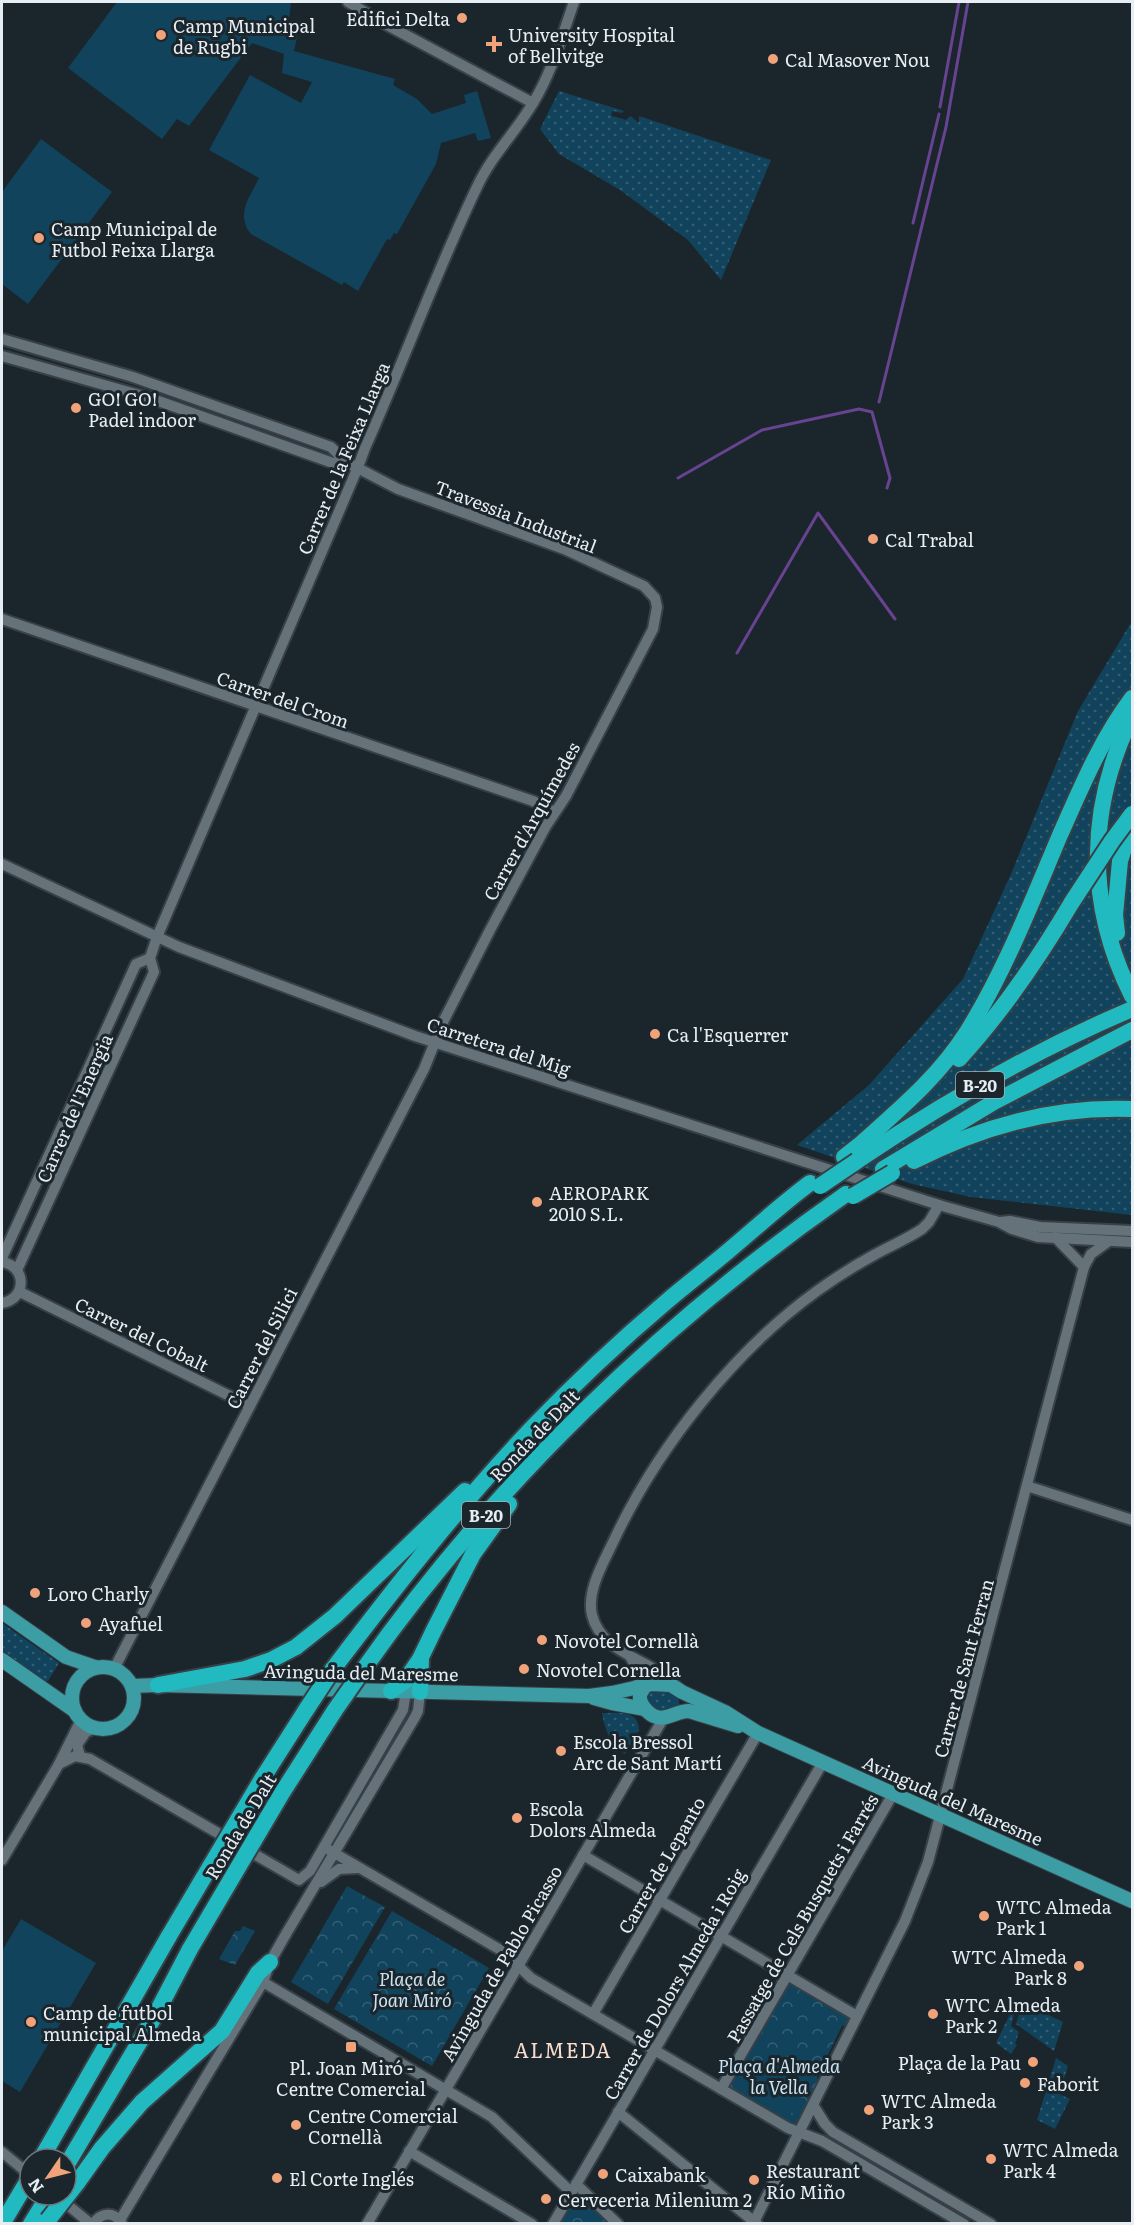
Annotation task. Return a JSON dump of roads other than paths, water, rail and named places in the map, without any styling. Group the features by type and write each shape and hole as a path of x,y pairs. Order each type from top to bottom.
{"highway":[{"path":"850,1159 864,1141 925,1086 953,1052 971,1025 1005,962 1087,775 1106,738 1132,698"},
{"path":"1129,990 1105,919 1099,885 1098,848 1101,809 1110,772 1132,716"},
{"path":"864,1141 929,1090 985,1031 1046,946 1072,902 1132,814"},
{"path":"1129,990 1118,949 1115,915 1120,861 1132,823"},
{"name":"B-20","path":"850,1159 989,1079 1132,1009"},
{"name":"Ronda de Dalt","path":"77,2147 282,1792 335,1710 403,1615 471,1532 550,1444 623,1373 718,1291 789,1234 994,1102 1125,1034"},
{"path":"888,1171 946,1146 1011,1123 1064,1112 1132,1109"},
{"name":"Ronda de Dalt","path":"48,2147 262,1779 333,1669 389,1595 531,1429 623,1340 733,1247 850,1159"},
{"path":"406,1692 467,1565 492,1525 623,1373"},
{"path":"159,1685 245,1669 283,1654 305,1641 335,1617 531,1429"},
{"path":"406,1692 409,1677 421,1657"},
{"path":"41,2219 76,2183 102,2148 142,2102 222,2031 258,1973 270,1962"},
{"path":"2,2223 18,2196"}],"main road":[{"path":"2,1612 66,1657 95,1667 114,1669 127,1678 132,1686 133,1706 126,1719 118,1725 109,1728 95,1728 2,1660"},
{"path":"78,1716 72,1700 75,1684 84,1672 95,1667"},
{"path":"589,1696 660,1683 725,1712 758,1732"},
{"name":"Avinguda del Maresme","path":"132,1686 589,1696"},
{"path":"642,1688 639,1697 651,1715 663,1719 682,1711 695,1713 758,1732"},
{"path":"680,1690 685,1703 682,1711"},
{"path":"589,1696 645,1709"},
{"name":"Avinguda del Maresme","path":"758,1732 1132,1901"}],"street":[{"path":"348,2 533,103"},
{"name":"Carrer de la Feixa Llarga","path":"157,937 477,186 491,161 533,103 550,70 574,2"},
{"name":"Travessia Industrial","path":"2,339 113,370 331,447 346,462 398,489 564,549 633,580 644,586 655,598 657,616"},
{"name":"Travessia Industrial","path":"2,356 150,398 333,463 346,462"},
{"name":"Carrer d'Arquímedes","path":"435,1042 480,950 554,812 566,796 653,629 657,616"},
{"name":"Carrer del Crom","path":"2,619 533,801 554,812"},
{"name":"Carretera del Mig","path":"2,864 188,951 435,1042 939,1205 999,1222 1027,1234 1132,1242"},
{"name":"Carrer de l'Energia","path":"17,1270 154,972 150,958 157,937"},
{"name":"Carrer de l'Energia","path":"2,1260 135,966 150,958"},
{"name":"Carrer del Silici","path":"114,1669 424,1069 435,1042"},
{"path":"680,1690 655,1670 631,1658 603,1637 592,1614 592,1596 603,1565 626,1516 692,1415 732,1369 788,1314 851,1268 922,1229 939,1205"},
{"name":"Carretera del Mig","path":"999,1222 1010,1221 1040,1227 1132,1231"},
{"path":"1040,1227 1055,1237 1084,1267"},
{"name":"Carrer de Sant Ferran","path":"755,2223 904,1921 928,1862 1084,1267 1091,1254 1109,1240"},
{"path":"2,1260 17,1270 22,1283 20,1292 2,1304"},
{"name":"Carrer del Cobalt","path":"20,1292 250,1406"},
{"path":"1027,1486 1132,1520"},
{"path":"631,1658 637,1669 642,1688"},
{"path":"299,1880 310,1871 403,1710 406,1692"},
{"path":"71,2207 92,2223 100,2216 108,2214 121,2222 263,1982 270,1962 418,1711 406,1692"},
{"path":"2,1860 59,1764 78,1716"},
{"name":"Avinguda de Pablo Picasso","path":"367,2223 663,1719"},
{"path":"80,1756 77,1745 86,1732 95,1728"},
{"name":"Carrer de Lepanto","path":"593,2014 758,1732"},
{"path":"59,1764 72,1757 80,1756 95,1762 299,1880 306,1888 302,1907"},
{"name":"Carrer de Dolors Almeda i Roig","path":"553,2223 823,1762"},
{"name":"Passatge de Cels Busquets i Farrés","path":"721,2089 893,1794"},
{"path":"324,1847 504,1953 527,1976 788,2128 822,2140 964,2223"},
{"path":"583,1856 857,2016"},
{"path":"310,1893 336,1870 359,1868"},
{"path":"263,1982 492,2117 573,2188 618,2223"},
{"path":"813,2104 825,2124 833,2132 991,2223"},
{"path":"618,2112 755,2223"},
{"path":"409,2151 532,2223"},
{"path":"2,2152 18,2166"}],"waterway":[{"path":"940,107 959,2"},
{"path":"879,402 946,127 968,2"},
{"path":"913,223 939,114"},
{"path":"678,478 762,430 859,409 872,412 890,478 887,488"},
{"path":"737,653 818,513 895,619"}],"place":[{"name":"Edifici Delta","path":"462,18"},
{"name":"Camp Municipal de Rugbi","path":"161,35"},
{"name":"University Hospital of Bellvitge","path":"494,44"},
{"name":"Cal Masover Nou","path":"773,59"},
{"name":"Camp Municipal de Futbol Feixa Llarga","path":"39,238"},
{"name":"GO! GO! Padel indoor","path":"76,408"},
{"name":"Cal Trabal","path":"873,539"},
{"name":"Ca l'Esquerrer","path":"655,1034"},
{"name":"AEROPARK 2010 S.L.","path":"537,1202"},
{"name":"Loro Charly","path":"35,1593"},
{"name":"Ayafuel","path":"86,1623"},
{"name":"Novotel Cornellà","path":"542,1640"},
{"name":"Novotel Cornella","path":"524,1669"},
{"name":"Escola Bressol Arc de Sant Martí","path":"561,1751"},
{"name":"Escola Dolors Almeda","path":"517,1818"},
{"name":"WTC Almeda Park 1","path":"984,1916"},
{"name":"WTC Almeda Park 8","path":"1079,1966"},
{"name":"WTC Almeda Park 2","path":"933,2014"},
{"name":"Camp de futbol municipal Almeda","path":"31,2022"},
{"name":"Pl. Joan Miró - Centre Comercial","path":"351,2047"},
{"name":"Plaça de la Pau","path":"1033,2062"},
{"name":"Faborit","path":"1025,2083"},
{"name":"WTC Almeda Park 3","path":"869,2110"},
{"name":"Centre Comercial Cornellà","path":"296,2125"},
{"name":"WTC Almeda Park 4","path":"991,2159"},
{"name":"Caixabank","path":"603,2174"},
{"name":"El Corte Inglés","path":"277,2178"},
{"name":"Restaurant Río Miño","path":"754,2180"},
{"name":"Cerveceria Milenium 2","path":"546,2199"}],"district":[{"name":"ALMEDA","path":"563,2049"}],"park label":[{"name":"Plaça de Joan Miró","path":"412,1988"},
{"name":"Plaça d'Almeda la Vella","path":"779,2075"}]}
